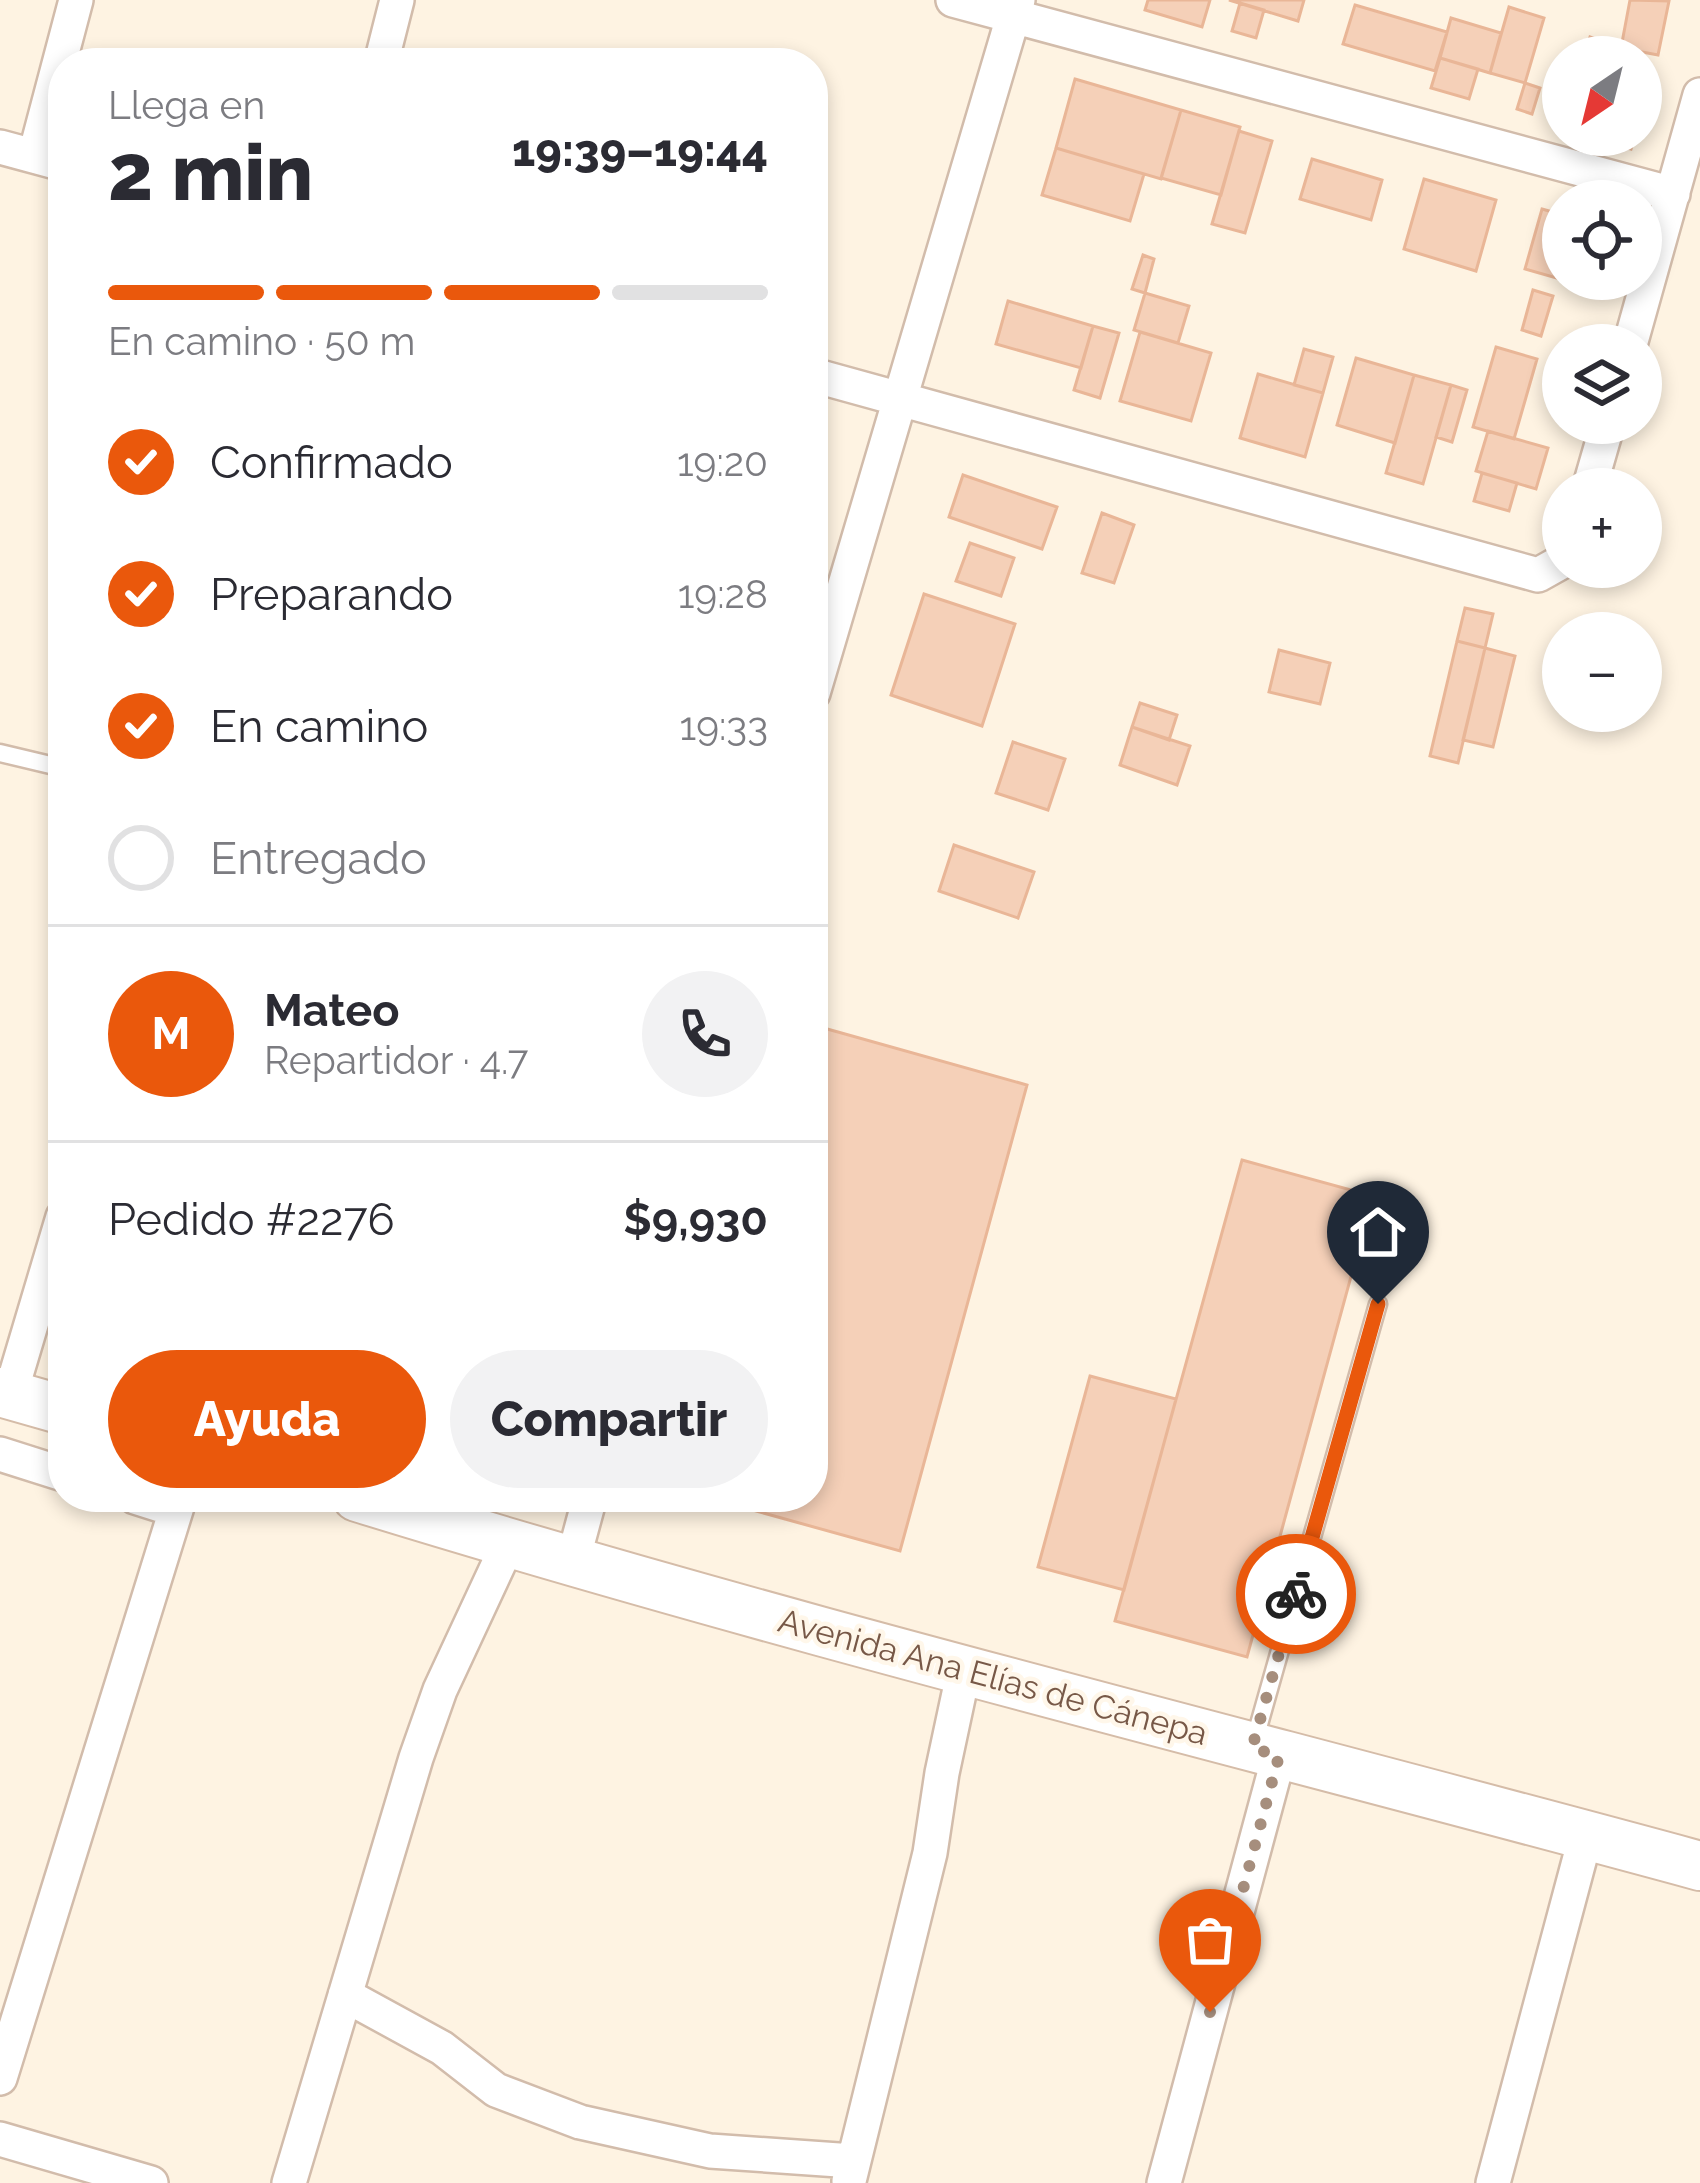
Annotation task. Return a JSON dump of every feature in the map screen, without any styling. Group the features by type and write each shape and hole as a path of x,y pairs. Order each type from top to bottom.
{"main road":[{"path":"5,1394 48,1406"},
{"name":"Avenida Ana Elías de Cánepa","path":"405,1512 964,1670 1700,1866"}],"street":[{"path":"68,48 76,0"},
{"path":"385,48 397,0"},
{"path":"952,0 1016,8 1672,194"},
{"path":"828,641 1016,8"},
{"path":"1636,324 1700,95"},
{"path":"0,147 48,159"},
{"path":"828,379 1542,573"},
{"path":"5,1394 48,1262"},
{"path":"0,1454 48,1469"},
{"path":"0,2078 175,1512"},
{"path":"573,1560 586,1512"},
{"path":"289,2183 434,1707 508,1544"},
{"path":"345,1995 442,2048 496,2090 580,2122 710,2151 851,2172 930,1853 964,1670"},
{"path":"1164,2183 1265,1752"},
{"path":"1492,2183 1586,1835"},
{"path":"0,2139 151,2183"}],"lane":[{"path":"0,753 48,764"},
{"path":"1265,1752 1378,1304"}],"building":[{"path":"1148,0 1210,0 1202,27 1145,10"},
{"path":"1229,0 1304,0 1298,21"},
{"path":"1630,0 1669,1 1662,36 1623,36"},
{"path":"1240,3 1264,10 1256,38 1232,31"},
{"path":"1355,5 1447,32 1435,71 1343,44"},
{"path":"1509,7 1544,18 1525,83 1490,73"},
{"path":"1451,18 1501,33 1490,73 1440,58"},
{"path":"1440,58 1478,69 1469,99 1431,88"},
{"path":"1075,79 1181,110 1161,179 1056,148"},
{"path":"1525,83 1540,88 1532,114 1517,109"},
{"path":"1181,110 1240,127 1221,195 1161,178"},
{"path":"1239,131 1272,141 1245,233 1212,224"},
{"path":"1056,148 1144,174 1130,221 1042,195"},
{"path":"1312,159 1382,180 1371,220 1300,199"},
{"path":"1424,179 1496,200 1476,271 1404,249"},
{"path":"1542,209 1542,274 1525,269"},
{"path":"1143,255 1154,259 1145,293 1132,289"},
{"path":"1533,290 1542,293 1542,300 1552,300 1541,336 1522,330"},
{"path":"1145,293 1189,306 1178,343 1134,330"},
{"path":"1008,301 1093,326 1081,368 996,344"},
{"path":"1093,326 1119,333 1100,398 1074,390"},
{"path":"1140,332 1211,353 1191,421 1120,401"},
{"path":"1496,347 1537,359 1514,439 1473,427"},
{"path":"1304,349 1333,357 1323,393 1294,385"},
{"path":"1356,358 1414,375 1395,443 1337,425"},
{"path":"1258,374 1323,393 1305,457 1240,438"},
{"path":"1414,375 1451,385 1423,484 1386,473"},
{"path":"1451,385 1467,390 1452,442 1436,437"},
{"path":"1488,431 1548,448 1536,489 1476,471"},
{"path":"1482,473 1517,483 1509,511 1474,501"},
{"path":"963,475 1057,507 1042,549 949,517"},
{"path":"1102,513 1134,525 1114,583 1082,573"},
{"path":"970,543 1014,558 1001,596 956,581"},
{"path":"924,594 1015,624 982,726 891,695"},
{"path":"1465,608 1493,614 1485,648 1457,641"},
{"path":"1457,641 1485,648 1458,763 1430,756"},
{"path":"1485,648 1515,656 1493,747 1463,740"},
{"path":"1279,650 1330,663 1320,704 1269,692"},
{"path":"1140,703 1177,715 1169,740 1132,727"},
{"path":"1132,727 1190,746 1177,785 1120,765"},
{"path":"1013,742 1065,759 1048,810 996,793"},
{"path":"954,845 1034,872 1018,918 939,891"},
{"path":"828,1029 1027,1085 900,1551 760,1512 828,1512"},
{"path":"1242,1160 1373,1196 1247,1657 1115,1621"},
{"path":"1090,1376 1176,1399 1124,1590 1038,1567"}],"way so far":[{"path":"1210,2012 1279,1756 1252,1748 1296,1594"}],"route":[{"path":"1296,1594 1378,1304"}]}
